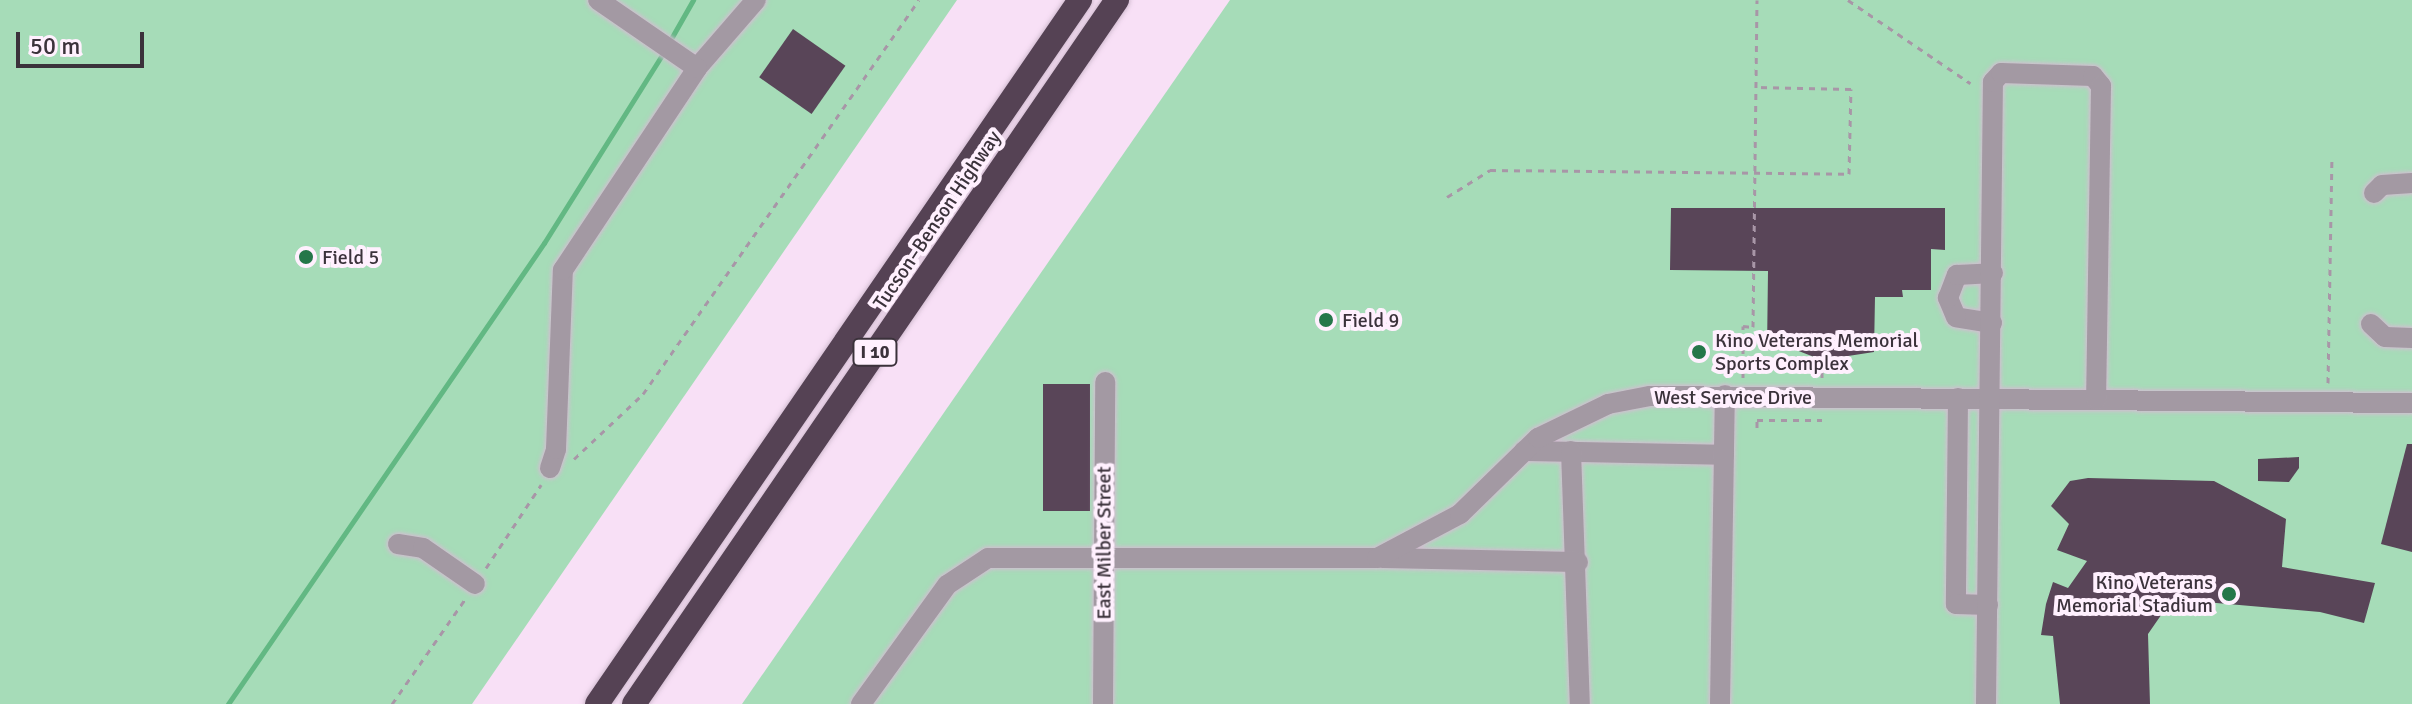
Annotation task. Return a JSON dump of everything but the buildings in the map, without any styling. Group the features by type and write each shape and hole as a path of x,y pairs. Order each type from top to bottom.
{"highway":[{"name":"Tucson–Benson Highway","path":"597,704 1080,0"},
{"name":"Tucson–Benson Highway","path":"634,704 1117,0"}],"street":[{"path":"598,0 697,68"},
{"path":"550,468 556,449 563,270 697,68 756,0"},
{"path":"1986,704 1992,399 1993,82 2001,73 2093,76 2101,86 2096,399"},
{"path":"2374,193 2382,185 2412,183"},
{"path":"1992,323 1956,317 1948,298 1957,275 1993,273"},
{"path":"2371,324 2385,337 2412,338"},
{"name":"East Milber Street","path":"1103,704 1105,382"},
{"path":"1720,704 1724,455 1734,389"},
{"name":"West Service Drive","path":"861,704 947,585 988,558 1377,558 1460,514 1524,451 1571,418 1608,404 1650,396 1734,389 1992,399 2412,403"},
{"path":"1958,398 1956,604 1988,605"},
{"path":"1524,451 1724,455"},
{"path":"1571,451 1578,562 1580,704"},
{"path":"398,544 423,548 475,584"},
{"path":"1377,558 1578,562"}],"path":[{"path":"392,704 550,468 576,458 643,394 919,0"},
{"path":"1734,389 1743,326 1753,327 1757,0"},
{"path":"1848,0 1970,83"},
{"path":"1447,197 1490,170 1849,174 1851,89 1756,87"},
{"path":"2328,402 2332,159"},
{"path":"1822,360 1822,383"},
{"path":"1757,420 1822,420"}],"green space":[{"path":"0,0 957,0 472,704 0,704"},
{"name":"Kino Veterans Memorial Sports Complex","path":"1230,0 2412,0 2412,704 742,704"}],"waterway":[{"path":"668,44 693,0"},
{"path":"228,704 544,243 663,53"}],"place":[{"name":"Field 5","path":"306,257"},
{"name":"Field 9","path":"1326,320"},
{"name":"Kino Veterans Memorial Sports Complex","path":"1699,352"},
{"name":"Kino Veterans Memorial Stadium","path":"2229,594"}]}
